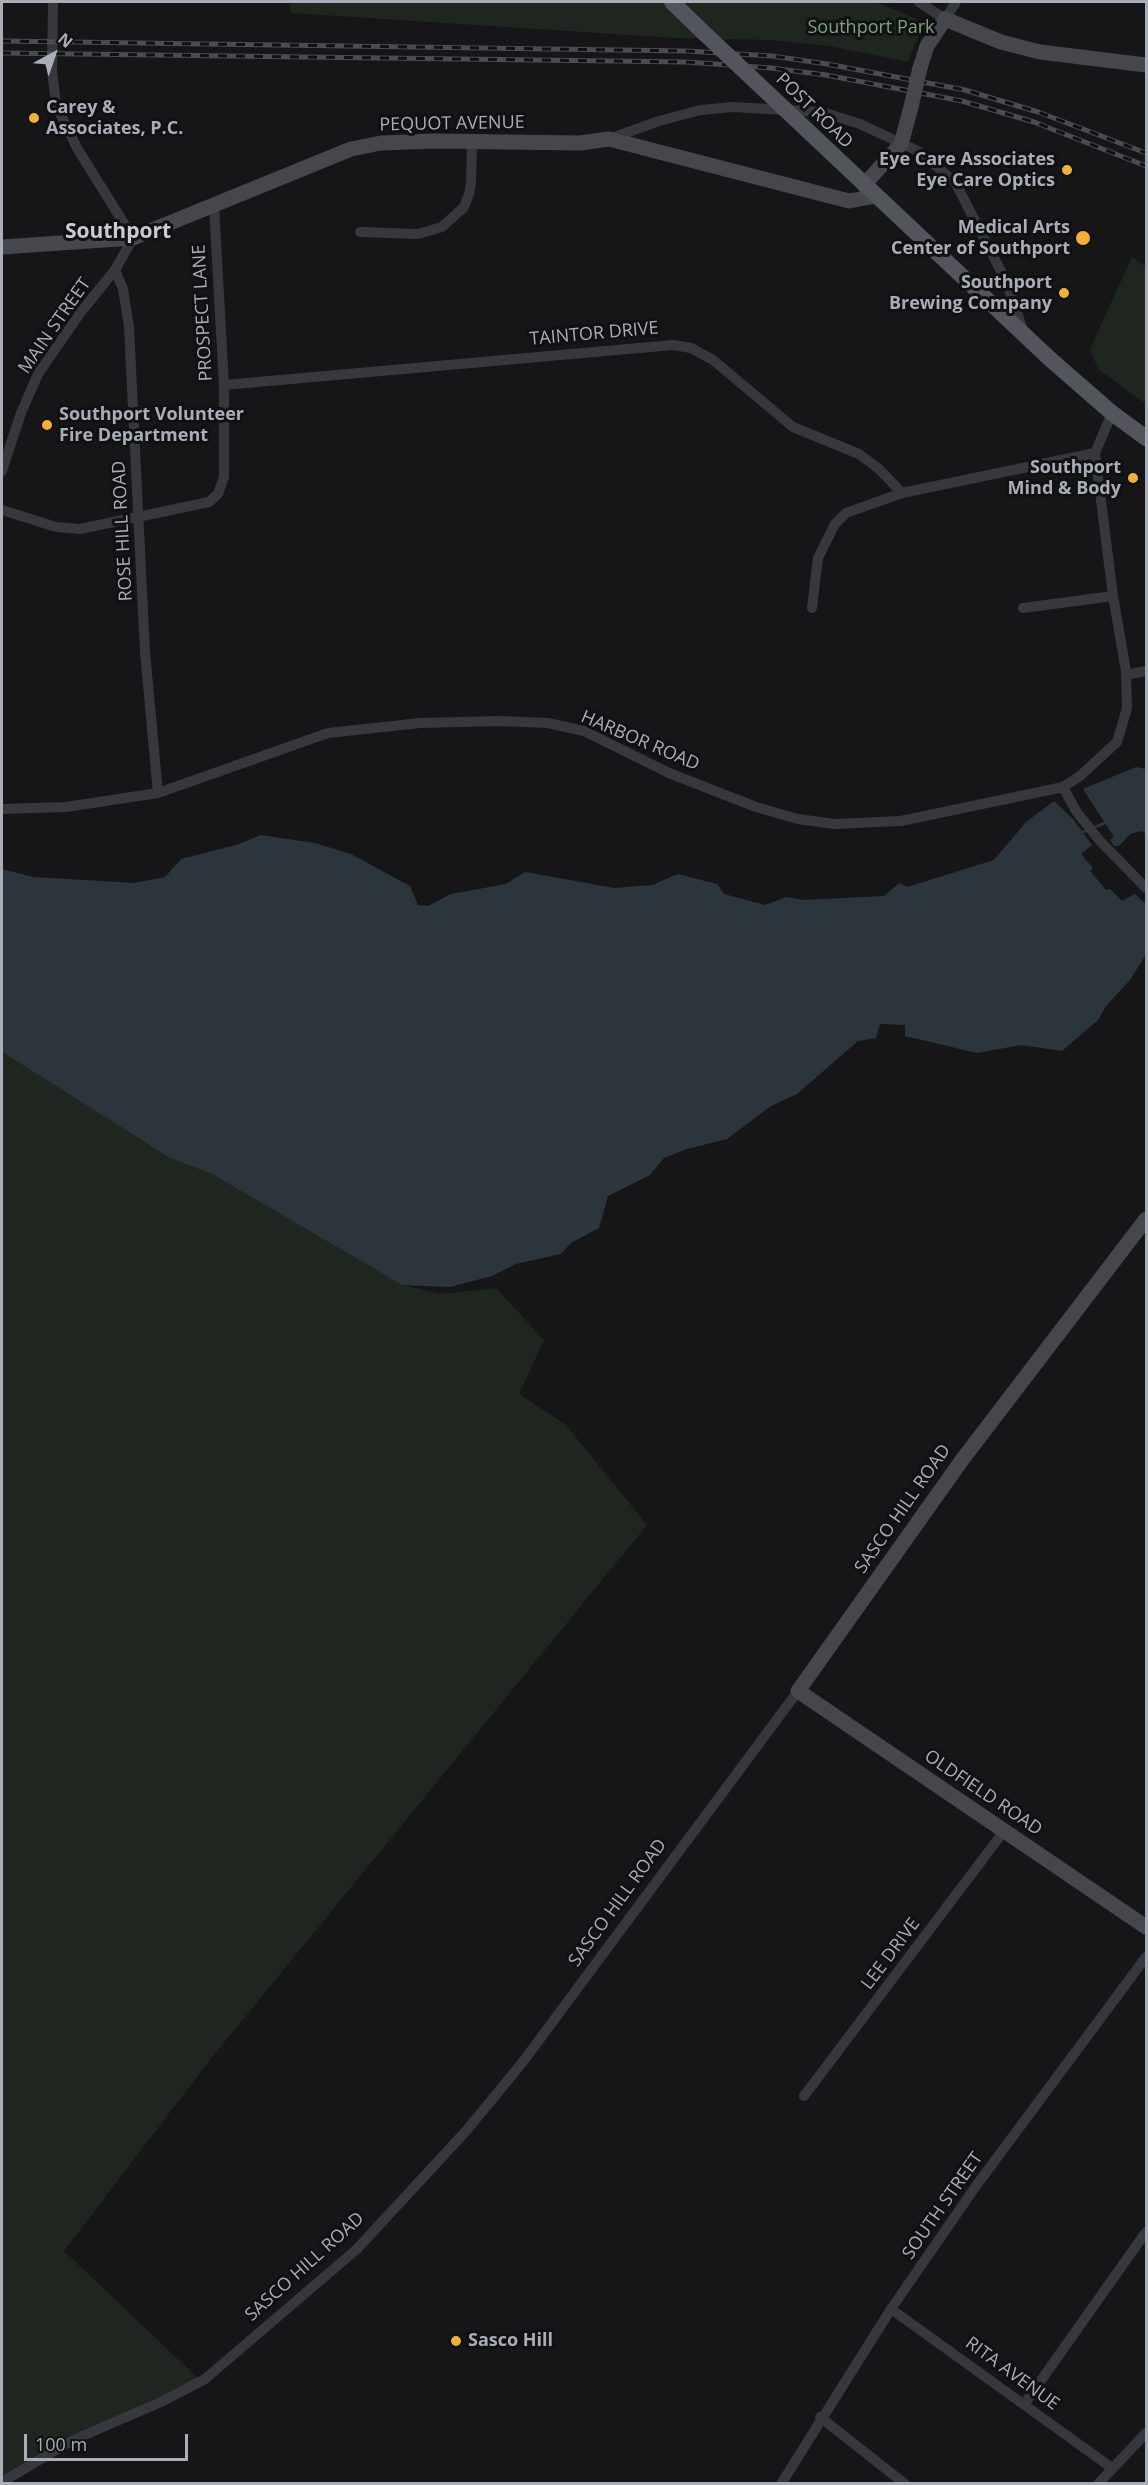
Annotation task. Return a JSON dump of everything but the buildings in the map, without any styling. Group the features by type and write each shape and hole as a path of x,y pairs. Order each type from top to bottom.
{"main road":[{"name":"POST ROAD","path":"672,2 1024,334 1112,413 1146,438"}],"street":[{"path":"53,2 52,70 56,105 71,138 133,238 115,270"},
{"path":"919,2 945,20 1001,42 1040,52 1146,65"},
{"path":"870,191 902,144 927,46 956,2"},
{"path":"609,139 670,118 701,110 732,107 822,112 860,124 918,151 955,182 1014,300 1024,334"},
{"name":"PEQUOT AVENUE","path":"2,247 133,238 351,149 381,143 472,141 580,143 609,139 849,201 870,191"},
{"path":"360,232 418,234 442,227 464,207 469,194 472,141"},
{"name":"PROSPECT LANE","path":"139,518 208,502 220,490 224,477 224,385 214,206"},
{"name":"MAIN STREET","path":"2,471 21,413 38,374 81,312 115,270"},
{"name":"ROSE HILL ROAD","path":"115,270 123,290 129,327 146,652 158,793"},
{"name":"TAINTOR DRIVE","path":"224,385 673,345 691,348 713,360 793,427 859,453 879,469 902,493"},
{"path":"1112,413 1095,453 1113,596 1126,675 1127,708 1117,742 1080,776 1063,787 1076,811 1100,841 1146,888"},
{"path":"812,608 818,558 835,524 846,513 902,493 1095,453"},
{"path":"2,510 56,527 80,529 139,518"},
{"path":"1023,609 1113,596"},
{"path":"1126,675 1146,671"},
{"name":"HARBOR ROAD","path":"2,809 66,807 158,793 328,733 420,723 499,721 548,723 584,731 669,773 756,807 798,819 834,824 901,821 1063,787"},
{"name":"SASCO HILL ROAD","path":"2,2482 37,2459 73,2440 161,2402 205,2379 357,2249 466,2131 522,2063 798,1691 962,1460 1146,1219"},
{"name":"OLDFIELD ROAD","path":"798,1691 1146,1925"},
{"name":"LEE DRIVE","path":"804,2096 1004,1831"},
{"name":"SOUTH STREET","path":"781,2484 820,2417 976,2186 1146,1957"},
{"path":"1025,2403 1146,2232"},
{"name":"RITA AVENUE","path":"891,2309 1025,2403 1112,2468"},
{"path":"820,2417 904,2484"},
{"path":"1098,2484 1146,2433"}],"green space":[{"name":"Southport Park","path":"290,2 875,2 924,22 908,62 829,46 770,40 675,38 291,13"},
{"path":"1132,257 1146,267 1146,404 1098,369 1090,349"},
{"path":"2,1052 170,1158 212,1174 402,1285 441,1294 496,1288 544,1340 519,1394 566,1425 647,1525 209,2061 64,2251 199,2379 175,2393 69,2436 2,2477"}],"shaded area":[{"path":"1136,767 1146,769 1146,834 1142,831 1130,834 1119,846 1114,846 1110,840 1114,837 1083,789"},
{"path":"1054,801 1073,819 1092,845 1081,854 1093,868 1090,871 1106,890 1110,889 1122,901 1135,894 1146,904 1146,954 1130,980 1106,1006 1098,1020 1062,1051 1021,1045 977,1053 905,1036 905,1025 880,1024 876,1038 858,1041 797,1094 771,1106 727,1139 687,1149 664,1158 650,1175 608,1196 599,1228 571,1243 561,1254 516,1264 492,1276 450,1287 402,1285 212,1174 170,1158 2,1052 2,869 33,877 134,883 165,877 181,859 236,845 261,835 315,843 351,854 410,886 418,905 428,906 451,894 506,884 525,872 614,888 652,885 678,874 717,884 724,894 765,905 786,897 804,900 884,896 899,883 907,887 994,860 1026,822"}],"waterway":[{"path":"1083,832 1105,823"}],"railway":[{"path":"2,41 687,51 772,56 965,90 1038,112 1146,153"},
{"path":"2,53 687,62 771,68 826,75 962,101 1034,122 1146,166"}],"place":[{"name":"Carey & Associates, P.C.","path":"34,118"},
{"name":"Eye Care Associates Eye Care Optics","path":"1067,170"},
{"name":"Medical Arts Center of Southport","path":"1083,238"},
{"name":"Southport Brewing Company","path":"1064,293"},
{"name":"Southport Volunteer Fire Department","path":"47,425"},
{"name":"Southport Mind & Body","path":"1133,478"},
{"name":"Sasco Hill","path":"456,2341"}],"district":[{"name":"Southport","path":"118,232"}]}
